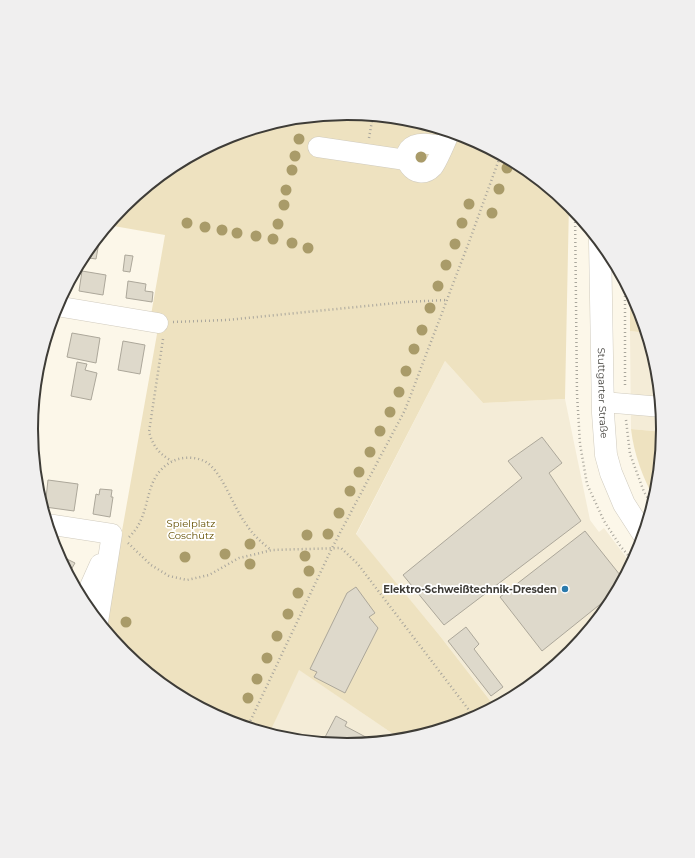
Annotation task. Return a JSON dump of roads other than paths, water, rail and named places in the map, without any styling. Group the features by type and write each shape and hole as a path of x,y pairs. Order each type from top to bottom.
{"main road":[{"name":"Stuttgarter Straße","path":"600,251 603,402 606,455 624,504 640,530"}],"street":[{"path":"318,147 406,160 410,168 417,172 425,172 433,167 447,139"},
{"path":"64,307 158,323"},
{"path":"603,402 656,406"},
{"path":"53,525 112,534 99,613"},
{"path":"86,595 110,544"}],"place":[{"name":"Elektro-Schweißtechnik-Dresden","path":"565,589"}],"park label":[{"name":"Spielplatz Coschütz","path":"191,528"}]}
